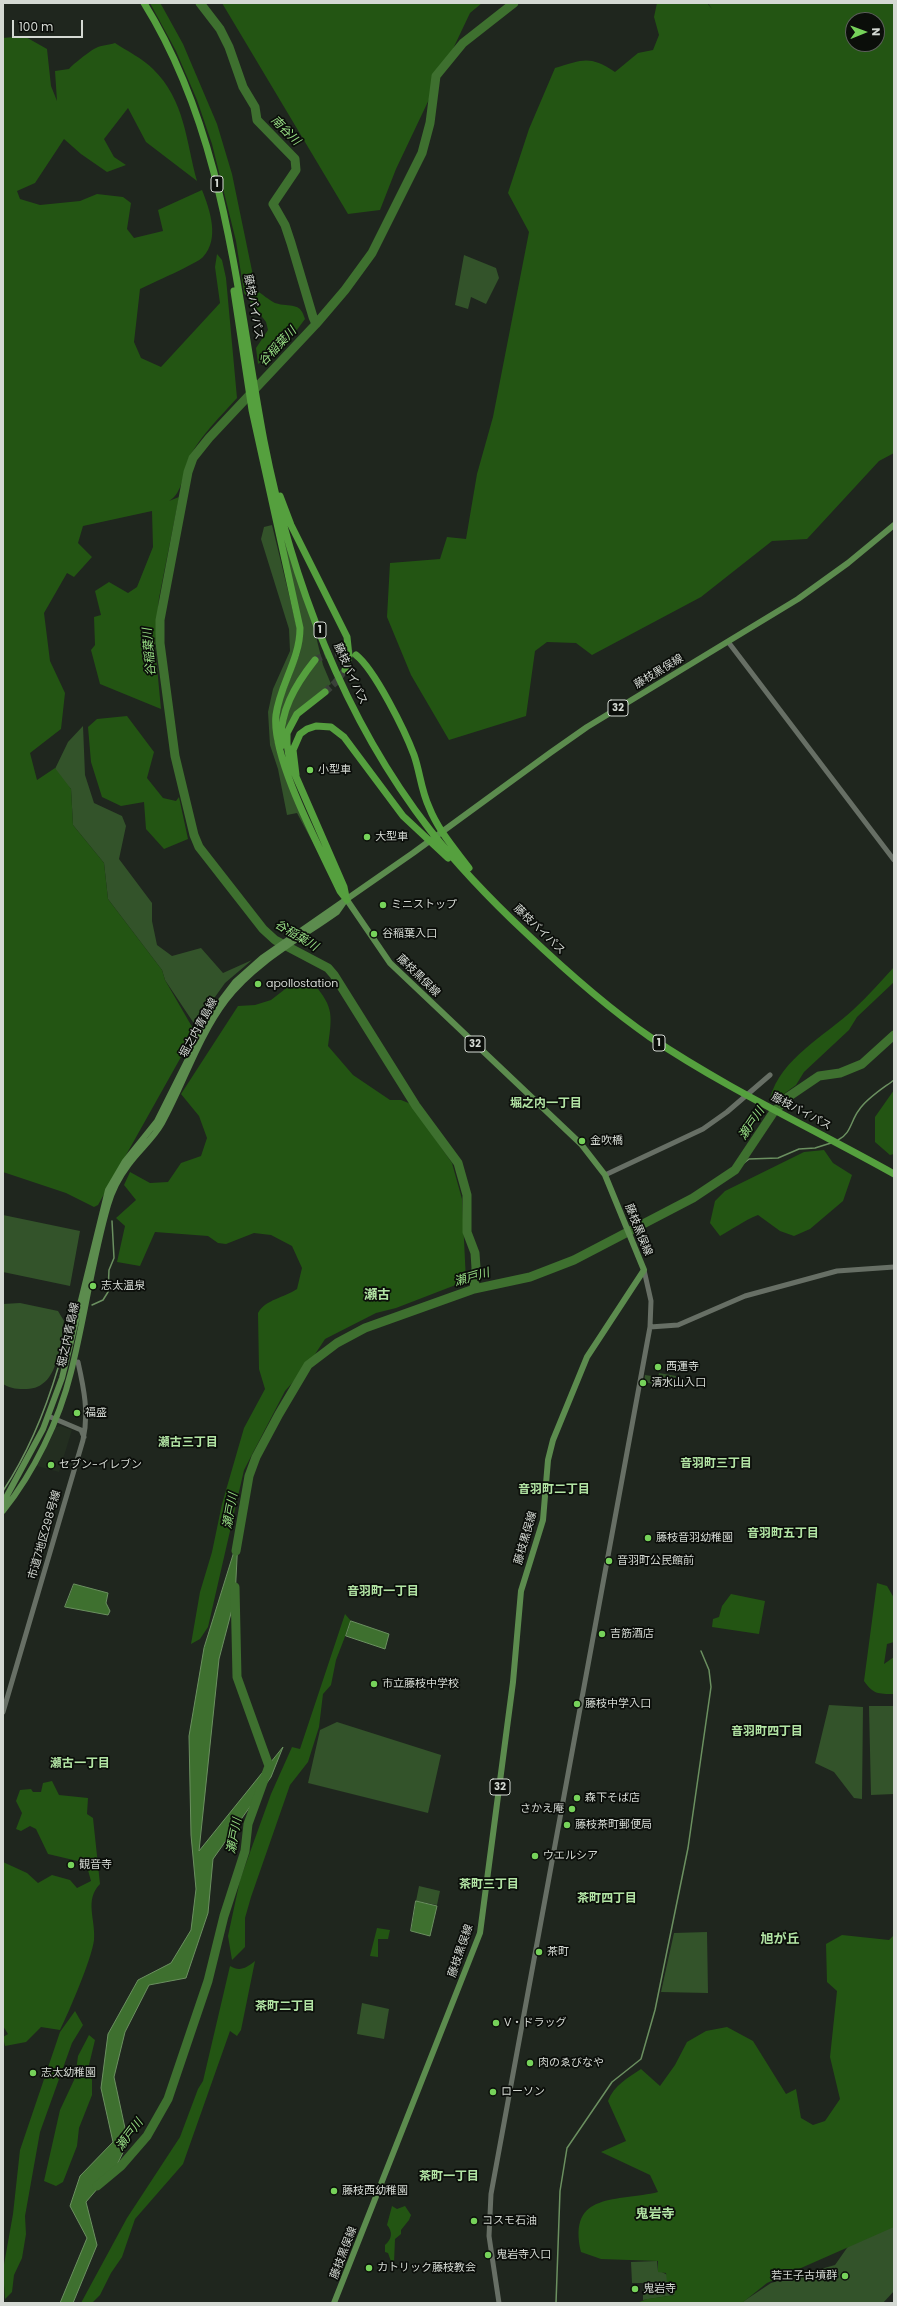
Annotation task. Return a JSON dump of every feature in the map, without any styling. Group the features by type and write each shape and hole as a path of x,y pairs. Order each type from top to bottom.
{"highway":[{"name":"藤枝バイパス","path":"144,3 167,43 194,105 212,165 232,251 252,376 255,409 297,568 339,682 391,775 431,831 503,911 563,969 586,988 646,1034 738,1091 894,1174"},
{"name":"1","path":"232,251 234,284 247,382 255,409 300,628 299,650 280,698 276,717 277,739 283,760 316,819 344,887 347,900"},
{"name":"1","path":"269,465 291,525 347,637 349,656 345,670"},
{"name":"1","path":"356,655 367,667 406,738 418,767 426,801 438,828 443,845"},
{"name":"1","path":"283,760 281,742 285,712 295,688 314,660"},
{"name":"1","path":"325,692 297,714 287,733 287,752 293,776 340,891 347,900"},
{"name":"1","path":"293,776 293,750 300,734 316,726 331,727 344,738 403,816 423,834 443,845"},
{"name":"藤枝バイパス","path":"849,1150 894,1179"}],"main road":[{"name":"藤枝黒俣線","path":"334,2303 480,1933 513,1682 521,1591 543,1520 551,1446 587,1357 644,1270 605,1175 581,1144 390,963 347,900 587,727 729,642 818,585 894,525"},
{"name":"堀之内青島線","path":"3,1502 32,1453 48,1416 70,1348 104,1204 114,1178 157,1121 210,1015 221,998 254,964 290,942 333,906 347,900"},
{"name":"堀之内青島線","path":"3,1511 22,1485 55,1419 71,1372 108,1205 115,1188 129,1163 147,1144 162,1122 200,1046 226,1001 240,984 279,949"}],"street":[{"path":"729,642 894,860"},
{"path":"605,1175 703,1129 727,1112 770,1076"},
{"path":"650,1327 678,1325 745,1296 836,1271 894,1267"},
{"path":"499,2303 489,2236 491,2194 650,1327 651,1296 644,1270"},
{"name":"市道7地区298号線","path":"3,1712 84,1437 86,1418 85,1399 78,1362"},
{"path":"48,1416 81,1430 84,1437"}],"shaded area":[{"path":"150,3 160,3 162,6 183,44 217,124 232,174 256,290 275,303 298,307 303,313 305,319 285,346 258,364 256,348 268,330 266,322 244,293 236,241 212,144 197,100 176,51"},
{"path":"222,3 482,3 470,13 396,169 380,210 348,214"},
{"path":"657,3 707,3 712,9 708,3 894,3 894,453 879,461 807,539 772,541 701,597 592,655 576,643 547,642 535,651 526,716 449,740 411,675 387,617 390,563 440,559 447,537 466,539 477,474 493,417 529,232 508,193 529,129 555,68 579,61 592,61 599,63 615,72 638,53 653,50 659,35 654,17"},
{"path":"24,36 47,49 51,86 57,101 55,71 69,69 94,49 100,46 115,43 149,65 164,81 172,94 183,122 197,181 146,142 128,108 104,139 114,157 126,165 107,172 81,154 64,139 35,183 17,191 20,199 40,205 80,201 97,194 123,197 131,203 127,229 134,238 163,231 158,210 202,190 208,206 212,224 211,242 208,250 199,260 140,289 134,342 141,358 161,367 220,303 215,267 217,254 222,260 226,278 237,398 211,426 199,442 189,458 180,487 174,497 169,501 179,497 159,598 155,646 161,709 100,684 91,650 95,645 94,617 101,615 95,591 109,582 128,593 137,587 153,547 152,511 83,526 78,543 92,557 74,577 67,573 44,613 50,661 65,693 61,729 30,753 37,780 55,768 71,789 73,825 104,863 108,899 162,970 165,980 195,1032 98,1205 94,1207 66,1193 3,1172 3,38"},
{"path":"464,255 496,268 499,278 486,304 471,297 468,309 455,305"},
{"path":"272,525 298,632 295,653 274,717 274,740 319,854 297,813 287,815 278,769 270,745 268,712 273,689 290,651 289,629 261,539 264,527"},
{"path":"282,532 314,628 323,665 331,684 299,710 286,731 286,721 290,703 299,686 317,663 313,659 290,695 279,737 279,708 300,653 302,628 280,536"},
{"path":"127,716 154,752 147,778 163,798 176,801 179,797 188,839 164,849 146,829 144,802 121,806 102,797 91,762 88,727 97,719"},
{"path":"83,726 85,775 94,803 122,816 126,826 119,859 152,903 152,921 157,945 172,956 201,948 223,973 252,960 225,983 195,1025 165,980 162,970 108,899 104,863 73,825 71,789 54,771 68,742"},
{"path":"894,967 894,982 857,1017 849,1030 804,1072 796,1085 777,1099 770,1098 784,1071 794,1059 854,1009"},
{"path":"309,978 323,996 331,1016 328,1046 353,1075 390,1100 401,1100 411,1104 452,1163 462,1199 466,1281 396,1308 376,1313 325,1339 308,1365 285,1391 244,1470 208,1627 200,1639 191,1644 200,1592 212,1552 222,1504 244,1428 265,1389 259,1369 258,1313 261,1308 270,1302 297,1289 302,1268 292,1246 271,1235 254,1233 226,1244 218,1243 208,1236 155,1232 140,1266 117,1262 125,1226 116,1218 136,1200 124,1185 130,1172 150,1183 168,1182 181,1163 201,1156 207,1138 199,1116 181,1094 238,1006 255,1005 271,1000 289,986"},
{"path":"894,1090 894,1154 890,1155 875,1142 875,1117"},
{"path":"824,1150 833,1163 852,1175 843,1201 810,1229 794,1236 780,1231 758,1215 720,1236 710,1223 715,1201 725,1191 804,1152"},
{"path":"3,1215 80,1231 70,1286 3,1272"},
{"path":"20,1303 58,1311 64,1321 59,1352 52,1373 46,1381 38,1387 27,1389 9,1387 3,1384 3,1304"},
{"path":"659,1373 676,1376 673,1388 644,1382 645,1375 658,1377"},
{"path":"61,1426 72,1430 59,1472 37,1466 56,1427"},
{"path":"238,1539 235,1598 219,1659 199,1851 283,1747 271,1777 213,1859 208,1913 186,1978 149,1985 125,2032 114,2077 128,2142 116,2167 86,2202 97,2245 73,2303 60,2303 87,2238 70,2206 80,2176 113,2142 101,2088 108,2034 138,1980 171,1963 191,1930 196,1889 191,1835 189,1736 204,1648"},
{"path":"877,1583 887,1586 894,1598 894,1642 887,1644 884,1664 894,1657 894,1694 884,1694 873,1691 864,1681"},
{"path":"74,1584 108,1593 106,1603 110,1611 108,1615 65,1607"},
{"path":"731,1594 765,1601 759,1634 712,1627 713,1619 719,1617 722,1606"},
{"path":"345,1614 351,1621 336,1660 331,1685 323,1694 319,1727 308,1762 290,1785 245,1918 245,1947 232,1960 228,1936 240,1880 271,1794 292,1747 300,1749"},
{"path":"351,1621 389,1634 385,1649 346,1636"},
{"path":"829,1705 863,1707 862,1799 854,1798 834,1772 815,1763"},
{"path":"869,1706 894,1706 894,1794 871,1795"},
{"path":"337,1722 441,1755 428,1813 308,1783 320,1730"},
{"path":"52,1781 59,1795 88,1798 87,1814 93,1818 100,1884 95,1890 92,1903 94,1940 85,1972 60,2030 41,2027 26,2042 5,2046 3,2037 8,2034 3,2026 3,1862 27,1873 38,1883 52,1875 70,1880 77,1888 91,1881 86,1863 48,1854 36,1829 30,1826 21,1831 16,1829 22,1813 16,1801 20,1790 31,1789 33,1792 41,1792 43,1783"},
{"path":"419,1886 440,1891 437,1905 416,1901"},
{"path":"416,1901 437,1906 430,1936 411,1931"},
{"path":"377,1928 390,1930 388,1939 378,1939 378,1957 370,1956"},
{"path":"707,1932 708,1993 661,1992 674,1933"},
{"path":"842,1935 889,1940 894,1935 894,2227 767,2283 742,2303 637,2303 647,2299 675,2295 674,2282 667,2282 666,2273 658,2272 658,2261 601,2259 581,2252 579,2232 582,2218 589,2209 599,2203 612,2199 658,2192 650,2175 601,2152 626,2141 608,2101 611,2095 622,2082 641,2069 660,2086 675,2065 687,2042 706,2031 727,2027 753,2041 786,2094 796,2089 801,2118 813,2125 825,2121 840,2099 830,2057 837,1991 827,1982 826,1944"},
{"path":"255,1961 241,2030 237,2036 230,2031 183,2164 135,2219 122,2257 111,2273 100,2295 92,2303 81,2303 127,2218 180,2137 198,2089 203,2081 230,1966 240,1969 249,1966"},
{"path":"362,2003 389,2009 384,2039 357,2034"},
{"path":"75,2011 83,2025 72,2043 40,2132 25,2216 26,2234 22,2258 14,2275 12,2292 5,2299 3,2270 13,2214 20,2150 60,2032"},
{"path":"89,2035 95,2040 88,2069 92,2080 92,2095 79,2128 77,2146 63,2182 56,2186 44,2181 60,2110 75,2078 78,2056"},
{"path":"392,2206 397,2209 405,2206 411,2215 401,2230 401,2234 395,2239 394,2263 392,2264 388,2253 385,2252 385,2245 391,2235 387,2225"},
{"path":"894,2218 894,2291 883,2303 741,2303 771,2283 835,2265 856,2235"},
{"path":"657,2261 658,2271 669,2276 673,2282 675,2295 643,2300 643,2283 632,2283 631,2262"}],"waterway":[{"name":"南谷川","path":"200,3 220,29 229,47 243,87 255,107 257,120 295,159 296,170 273,204 285,225 316,324"},
{"name":"谷稲葉川","path":"474,1289 476,1268 475,1253 467,1232 467,1195 458,1163 416,1106 334,975 328,968 275,940 263,929 199,847 194,835 175,756 160,643 160,620 188,472 193,458 209,438 316,324 345,290 372,253 422,153 430,123 436,76 463,43 514,3"},
{"name":"瀬戸川","path":"236,1551 249,1476 256,1457 308,1365 337,1343 365,1328 474,1289 530,1277 574,1260 693,1198 735,1170 773,1113 788,1097 819,1076 840,1073 862,1064 894,1035"},
{"path":"838,1140 846,1134 856,1114 862,1106 894,1080"},
{"path":"735,1170 749,1159 778,1158 799,1149 815,1148 831,1143"},
{"path":"92,1305 103,1300 108,1292 109,1270 114,1258 112,1221"},
{"path":"3,1491 12,1477 35,1432 58,1368"},
{"name":"瀬戸川","path":"97,2186 121,2166 147,2136 168,2099 208,1981 224,1916 245,1851 248,1824 269,1766 237,1677 235,1587"},
{"path":"556,2303 560,2191 567,2148 612,2082 641,2059 655,2010 688,1848 711,1687 709,1670 701,1651"}],"tunnel":[{"path":"315,660 335,653 350,653 356,655"},
{"path":"325,692 335,683 345,670"}],"place":[{"name":"小型車","path":"310,770"},
{"name":"大型車","path":"367,837"},
{"name":"ミニストップ","path":"383,905"},
{"name":"谷稲葉入口","path":"374,934"},
{"name":"apollostation","path":"258,984"},
{"name":"金吹橋","path":"582,1141"},
{"name":"志太温泉","path":"93,1286"},
{"name":"西運寺","path":"658,1367"},
{"name":"清水山入口","path":"643,1383"},
{"name":"福盛","path":"77,1413"},
{"name":"セブン-イレブン","path":"51,1465"},
{"name":"藤枝音羽幼稚園","path":"648,1538"},
{"name":"音羽町公民館前","path":"609,1561"},
{"name":"吉筋酒店","path":"602,1634"},
{"name":"市立藤枝中学校","path":"374,1684"},
{"name":"藤枝中学入口","path":"577,1704"},
{"name":"森下そば店","path":"577,1798"},
{"name":"さかえ庵","path":"572,1809"},
{"name":"藤枝茶町郵便局","path":"567,1825"},
{"name":"ウエルシア","path":"535,1856"},
{"name":"観音寺","path":"71,1865"},
{"name":"茶町","path":"539,1952"},
{"name":"V・ドラッグ","path":"496,2023"},
{"name":"肉のゑびなや","path":"530,2063"},
{"name":"志太幼稚園","path":"33,2073"},
{"name":"ローソン","path":"493,2092"},
{"name":"藤枝西幼稚園","path":"334,2191"},
{"name":"コスモ石油","path":"474,2221"},
{"name":"鬼岩寺入口","path":"488,2255"},
{"name":"カトリック藤枝教会","path":"369,2268"},
{"name":"若王子古墳群","path":"845,2276"},
{"name":"鬼岩寺","path":"635,2289"}],"district":[{"name":"堀之内一丁目","path":"546,1104"},
{"name":"瀬古","path":"377,1296"},
{"name":"瀬古三丁目","path":"188,1443"},
{"name":"音羽町三丁目","path":"716,1464"},
{"name":"音羽町二丁目","path":"554,1490"},
{"name":"音羽町五丁目","path":"783,1534"},
{"name":"音羽町一丁目","path":"383,1592"},
{"name":"音羽町四丁目","path":"767,1732"},
{"name":"瀬古一丁目","path":"80,1764"},
{"name":"茶町三丁目","path":"489,1885"},
{"name":"茶町四丁目","path":"607,1899"},
{"name":"旭が丘","path":"780,1940"},
{"name":"茶町二丁目","path":"285,2007"},
{"name":"茶町一丁目","path":"449,2177"},
{"name":"鬼岩寺","path":"655,2215"}]}
